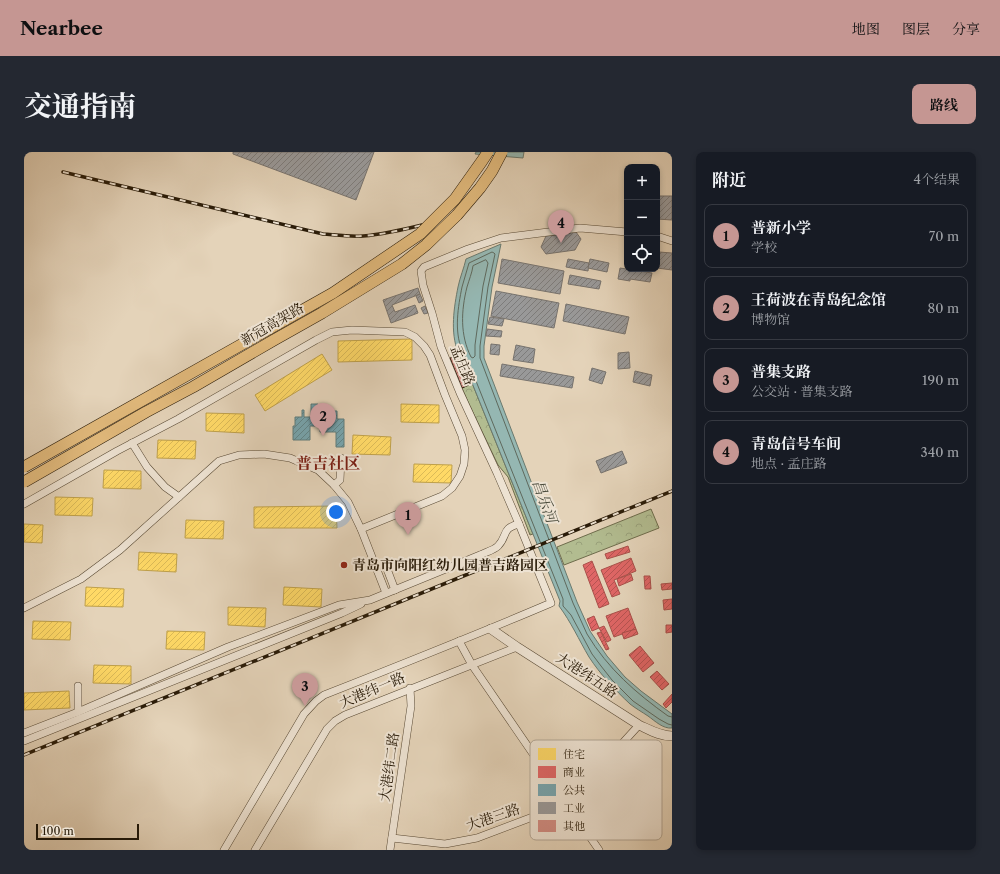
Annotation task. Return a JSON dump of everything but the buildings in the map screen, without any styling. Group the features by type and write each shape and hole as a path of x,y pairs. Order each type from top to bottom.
{"highway":[{"name":"新冠高架路","path":"24,467 333,293 420,234 455,199 488,152"},
{"name":"新冠高架路","path":"24,482 146,412 206,380 322,313 402,264 426,245 457,215 480,188 492,171 502,152"}],"street":[{"name":"孟庄路","path":"491,629 550,603 519,524 441,347 423,285 421,271 424,267 468,249 501,238 580,228 624,232"},
{"path":"660,237 672,241"},
{"path":"24,504 332,332 352,330 405,332 415,337 430,354 462,436 465,450 464,464 460,476 452,488 442,496 361,529"},
{"path":"132,443 147,467 165,487 179,497"},
{"path":"24,608 81,579 120,550 219,461 239,455 264,454 290,458 318,470 334,485 348,502 361,529 386,593"},
{"path":"334,485 340,480 341,458"},
{"path":"24,741 342,613 386,593 480,555 497,547 503,539 506,530 512,525 519,524"},
{"path":"387,569 396,590"},
{"path":"24,733 78,712 228,647 339,605 370,600"},
{"path":"217,850 226,848 304,714 316,701 324,695 491,629"},
{"name":"大港纬五路","path":"491,629 516,647 639,725 656,733 665,736 672,736"},
{"path":"459,641 472,665 530,750"},
{"name":"大港纬一路","path":"255,850 327,728 335,721 345,715 410,688 516,647"},
{"path":"78,686 78,712"},
{"name":"大港纬二路","path":"390,850 411,706 410,688"},
{"name":"大港三路","path":"625,740 639,725"},
{"name":"大港三路","path":"392,838 445,844 477,838 530,818"},
{"path":"592,840 599,850"}],"green space":[{"path":"460,355 533,534 530,535 508,477 498,465 462,388 468,385 457,356"},
{"path":"651,509 659,528 564,565 557,547"}],"water":[{"path":"476,152 524,152 523,158 475,154"},
{"path":"501,244 492,287 484,346 484,358 577,602 590,631 607,656 625,677 672,714 672,728 662,726 634,707 613,687 589,657 559,606 560,601 464,363 458,352 453,328 454,311 459,283 466,259"}],"railway":[{"path":"63,172 323,234 363,236 434,222"},
{"path":"24,755 672,491"}],"place":[{"name":"青岛信号车间","path":"561,243"},
{"name":"王荷波在青岛纪念馆","path":"323,436"},
{"name":"普新小学","path":"408,535"},
{"name":"青岛市向阳红幼儿园普吉路园区","path":"344,565"},
{"name":"普集支路","path":"305,706"}],"district":[{"name":"普吉社区","path":"328,463"}],"water label":[{"name":"昌乐河","path":"545,501"}]}
